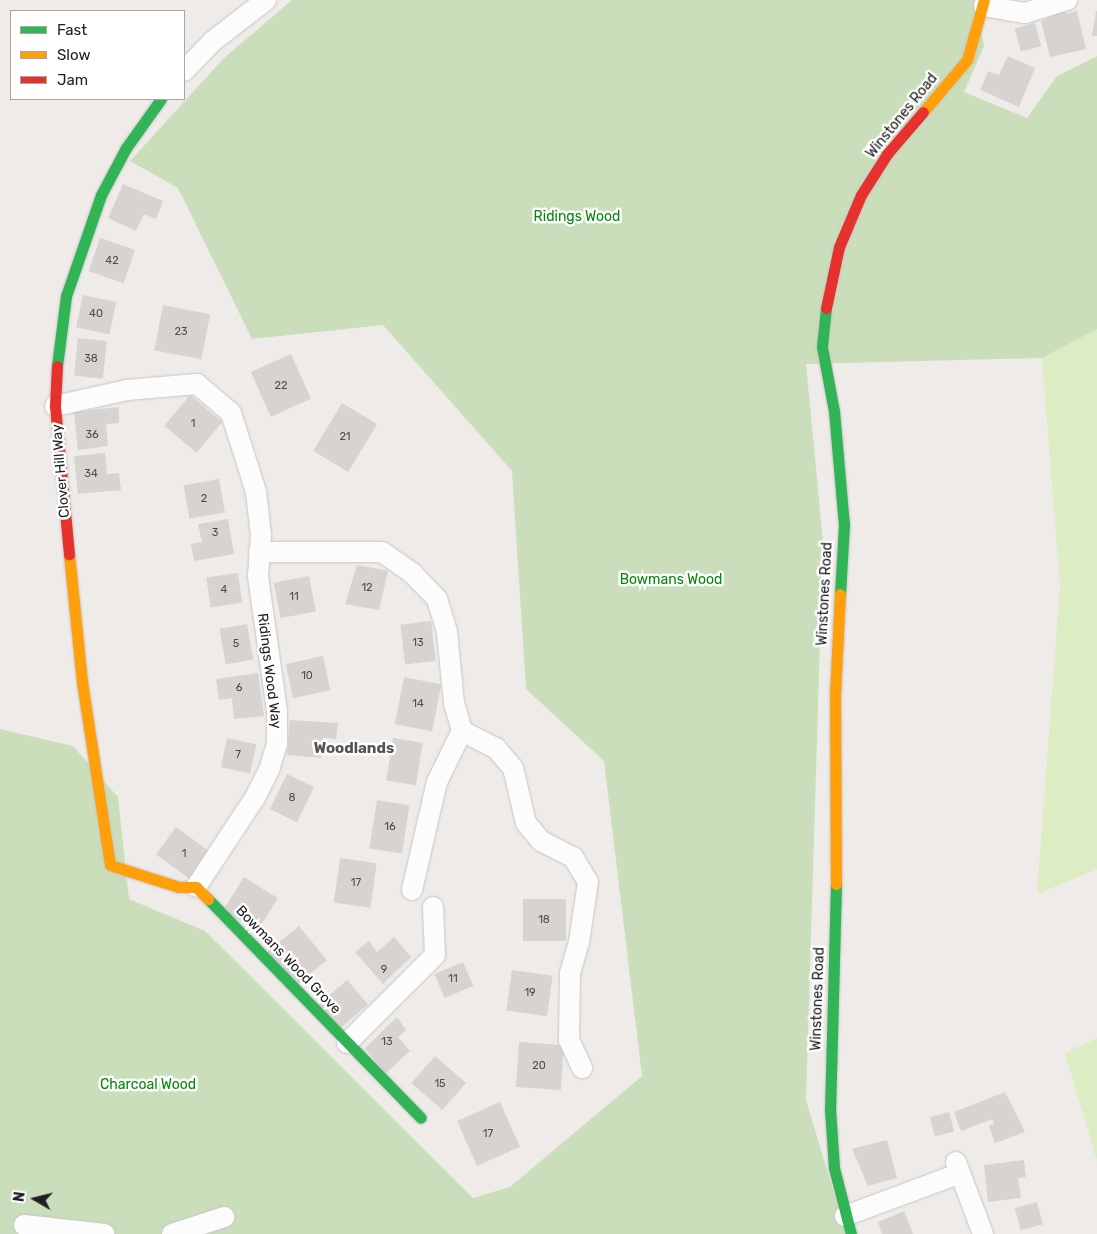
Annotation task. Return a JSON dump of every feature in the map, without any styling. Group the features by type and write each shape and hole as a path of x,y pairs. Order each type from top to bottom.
{"street":[{"path":"185,70 213,41 266,0"},
{"path":"984,3 1026,13 1067,0"},
{"name":"Winstones Road","path":"848,1225 834,1168 830,1109 836,907 835,695 844,525 834,411 822,347 827,296 839,247 861,195 888,154 966,60 984,3"},
{"name":"Clover Hill Way","path":"160,100 126,148 101,195 79,255 66,296 57,356 56,406 82,682 110,865 179,887 196,887"},
{"name":"Ridings Wood Way","path":"56,406 160,386 197,384 218,398 231,412 256,492 260,552 258,576 277,711 277,744 269,770 254,799 196,887"},
{"path":"260,552 382,552 413,574 438,599 447,632 454,703 462,731 437,782 412,890"},
{"path":"462,731 496,748 513,768 526,823 540,841 573,857 588,882 580,942 570,974 569,1040 582,1068"},
{"name":"Bowmans Wood Grove","path":"196,887 421,1118"},
{"path":"347,1044 435,955 433,907"},
{"path":"848,1225 957,1168 983,1234"},
{"path":"172,1234 224,1217"},
{"path":"24,1225 105,1234"}],"green space":[{"path":"292,0 975,0 984,46 964,92 1027,118 1057,76 1097,56 1097,329 1042,358 806,364 823,542 806,1100 846,1234 0,1234 0,729 73,746 118,797 129,899 205,931 473,1198 510,1187 642,1076 604,761 526,689 512,471 383,325 252,339 178,188 130,161 224,58"},
{"path":"1097,329 1097,869 1037,894 1060,586 1042,358"},
{"path":"1097,1038 1097,1161 1065,1053"}],"building":[{"path":"1065,10 1066,14 1077,11 1086,49 1050,57 1041,21"},
{"path":"1096,11 1097,36 1092,36"},
{"path":"1035,23 1041,46 1021,52 1015,28"},
{"path":"1008,56 1035,68 1019,107 980,90 988,71 999,75"},
{"path":"123,184 163,201 156,219 144,214 136,231 108,218"},
{"path":"100,238 135,250 124,283 89,271"},
{"path":"83,295 116,302 109,334 76,327"},
{"path":"163,305 210,314 201,359 154,350"},
{"path":"78,338 107,341 103,379 74,376"},
{"path":"291,354 311,399 271,417 251,372"},
{"path":"190,395 222,422 196,453 164,426"},
{"path":"342,403 377,424 348,472 313,451"},
{"path":"119,407 119,423 106,424 108,446 78,450 74,412"},
{"path":"105,453 107,474 119,473 121,490 78,494 74,456"},
{"path":"219,479 225,512 189,519 184,485"},
{"path":"228,519 234,554 194,561 191,544 202,542 198,524"},
{"path":"357,565 388,571 379,610 345,604"},
{"path":"238,573 242,603 210,607 206,577"},
{"path":"309,576 316,611 281,618 274,583"},
{"path":"431,621 436,661 405,664 400,625"},
{"path":"247,624 253,659 226,664 219,629"},
{"path":"323,656 330,690 293,698 286,664"},
{"path":"258,673 264,716 234,719 232,698 219,700 216,679"},
{"path":"404,677 441,684 432,731 395,724"},
{"path":"290,720 338,723 336,739 323,738 321,758 287,755"},
{"path":"227,738 256,744 250,774 221,767"},
{"path":"393,738 423,743 416,785 386,780"},
{"path":"287,774 314,787 297,822 270,809"},
{"path":"377,800 410,805 402,854 369,848"},
{"path":"176,827 210,852 190,879 156,855"},
{"path":"340,858 377,863 370,908 334,903"},
{"path":"244,877 278,898 257,931 223,910"},
{"path":"523,899 566,899 566,941 523,941"},
{"path":"299,926 327,960 294,987 266,952"},
{"path":"394,937 411,957 383,984 355,952 369,941 377,952"},
{"path":"463,962 473,986 445,998 434,974"},
{"path":"512,970 553,976 547,1016 506,1011"},
{"path":"347,980 368,1004 337,1031 316,1007"},
{"path":"397,1017 406,1030 398,1037 410,1051 385,1074 365,1048"},
{"path":"519,1042 564,1045 561,1090 516,1087"},
{"path":"435,1056 466,1083 442,1110 411,1083"},
{"path":"1005,1092 1025,1132 995,1143 989,1126 994,1124 992,1119 961,1131 954,1112"},
{"path":"500,1102 520,1147 477,1166 457,1121"},
{"path":"949,1112 954,1131 935,1136 930,1117"},
{"path":"887,1140 897,1178 868,1186 852,1149"},
{"path":"1024,1160 1026,1177 1018,1178 1021,1198 988,1202 984,1165"},
{"path":"1037,1202 1043,1224 1021,1230 1015,1208"},
{"path":"904,1211 913,1234 882,1234 878,1222"}],"traffic: fast":[{"path":"57,366 66,296 101,195 126,148 160,100"},
{"path":"826,308 822,347 834,411 844,525 840,594"},
{"path":"836,884 830,1109 834,1168 851,1234"},
{"path":"208,899 421,1118"}],"traffic: slow":[{"path":"923,112 967,60 984,0"},
{"path":"69,554 82,682 110,865 179,887 196,887 208,899"},
{"path":"836,884 835,695 840,594"}],"traffic: jam":[{"path":"826,308 839,247 861,195 887,154 923,112"},
{"path":"57,366 55,406 69,554"}],"district":[{"name":"Woodlands","path":"354,749"}],"park label":[{"name":"Ridings Wood","path":"577,217"},
{"name":"Bowmans Wood","path":"671,580"},
{"name":"Charcoal Wood","path":"148,1085"}]}
